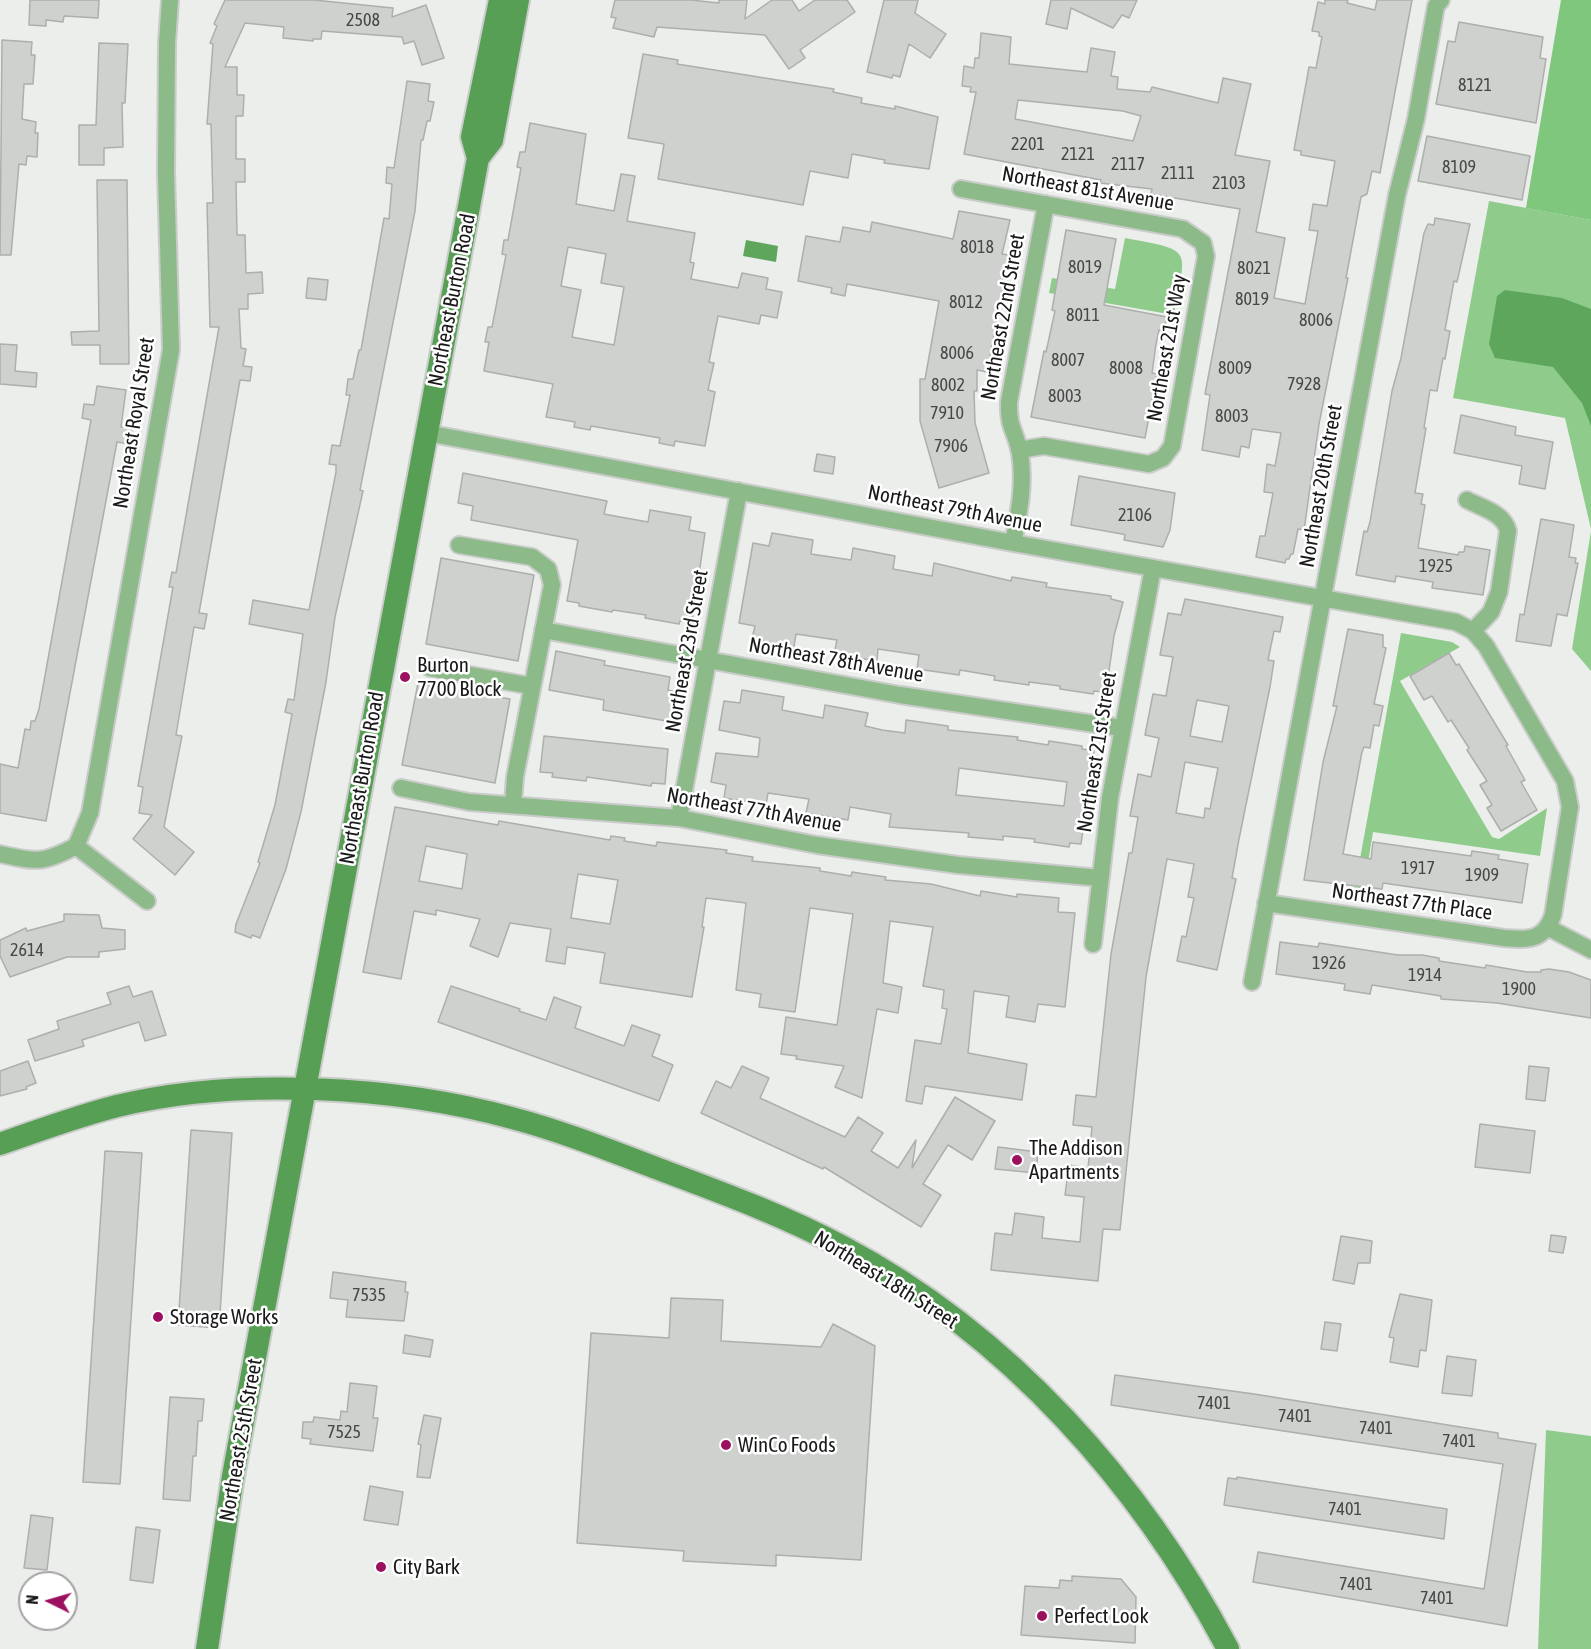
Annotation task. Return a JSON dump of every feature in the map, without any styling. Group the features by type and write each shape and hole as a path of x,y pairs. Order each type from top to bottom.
{"main road":[{"name":"Northeast Burton Road","path":"305,1090 478,158 472,137 500,0"},
{"name":"Northeast Burton Road","path":"478,158 492,140 518,0"},
{"path":"0,1143 120,1106 193,1094 257,1089 305,1090"},
{"name":"Northeast 25th Street","path":"207,1649 233,1476 305,1090"},
{"name":"Northeast 18th Street","path":"305,1090 386,1095 457,1105 511,1117 561,1132 767,1210 845,1248 918,1294 962,1326 1022,1378 1070,1425 1144,1512 1199,1593 1228,1649"}],"street":[{"name":"Northeast Royal Street","path":"76,846 90,813 171,350 166,174 167,44 170,0"},
{"name":"Northeast 20th Street","path":"1252,982 1397,195 1416,119 1436,6 1441,0"},
{"name":"Northeast 81st Avenue","path":"962,189 1184,229 1203,243"},
{"name":"Northeast 22nd Street","path":"1013,543 1021,504 1022,476 1019,450 1008,423 1009,402 1046,204"},
{"name":"Northeast 21st Way","path":"1019,450 1044,446 1149,464 1163,458 1172,446 1206,256 1203,243"},
{"name":"Northeast 79th Avenue","path":"427,433 1013,543 1456,622 1473,631"},
{"name":"Northeast 23rd Street","path":"680,818 739,491"},
{"path":"1467,500 1497,515 1506,524 1508,531 1499,592 1491,612 1473,631 1486,646 1565,782 1570,807 1549,928 1591,950"},
{"path":"459,545 532,557 548,569 552,585 515,777 513,804"},
{"name":"Northeast 21st Street","path":"1093,944 1100,878 1122,728 1153,568"},
{"name":"Northeast 78th Avenue","path":"543,630 900,695 1122,728"},
{"path":"430,668 532,686"},
{"name":"Northeast 77th Avenue","path":"401,788 469,802 680,818 817,845 923,860 1100,878"},
{"path":"0,854 30,860 51,860 76,846 147,902"},
{"name":"Northeast 77th Place","path":"1266,903 1516,939 1538,937 1549,928"}],"shaded area":[{"path":"1561,0 1591,0 1591,220 1526,208"},
{"path":"1489,201 1591,220 1591,529 1565,418 1453,398"},
{"path":"1125,238 1164,246 1174,250 1180,256 1181,276 1174,315 1049,293 1052,278 1115,289"},
{"path":"746,240 778,246 776,262 743,256"},
{"path":"1505,290 1562,298 1591,309 1591,426 1582,403 1553,367 1495,358 1489,344 1497,296"},
{"path":"1591,531 1591,671 1572,649"},
{"path":"1401,633 1452,642 1460,647 1400,681 1492,837 1499,839 1547,808 1540,856 1373,832 1363,893 1354,892"},
{"path":"1546,1430 1591,1436 1591,1649 1538,1649"}],"building":[{"path":"30,0 99,0 98,18 64,16 63,22 46,20 46,26 29,25"},
{"path":"225,0 314,0 393,8 392,17 426,5 444,58 422,65 414,41 404,44 402,37 322,31 321,39 313,39 313,41 283,38 284,27 245,23 225,67 237,67 237,95 244,95 243,116 236,116 236,159 245,159 245,182 236,182 237,235 245,235 246,273 262,272 263,293 248,294 248,309 239,309 241,348 246,349 243,366 252,367 250,381 240,380 199,613 207,614 204,629 194,627 176,735 182,736 164,827 194,852 175,875 133,839 152,815 139,813 143,787 138,786 173,587 169,587 172,572 176,573 219,327 210,327 207,203 213,203 211,124 207,124 213,44 210,43 217,26 214,24"},
{"path":"615,0 691,0 719,3 719,0 747,0 745,19 772,0 792,0 799,11 815,0 847,0 855,12 800,50 805,58 789,69 765,35 657,27 654,37 613,28 616,18 611,17"},
{"path":"884,0 918,0 915,13 946,34 930,58 909,44 900,77 893,75 892,78 867,72"},
{"path":"1051,0 1137,0 1129,18 1122,15 1113,28 1071,8 1067,29 1046,24"},
{"path":"1325,0 1348,0 1347,3 1375,10 1377,0 1412,0 1380,173 1372,171 1367,194 1361,197 1346,278 1348,278 1319,424 1304,530 1298,529 1293,554 1286,559 1285,563 1256,557 1260,536 1265,536 1273,493 1264,492 1267,464 1275,466 1281,433 1252,429 1249,448 1241,446 1239,457 1202,450 1210,395 1205,394 1240,209 1151,194 1152,189 1100,183 1101,180 964,154 976,92 970,92 971,87 962,86 964,66 974,68 975,58 979,58 981,33 1011,37 1009,64 1087,72 1091,48 1115,52 1111,76 1118,77 1117,89 1150,92 1152,87 1218,103 1223,78 1251,84 1235,155 1270,161 1256,232 1285,238 1274,298 1305,304 1318,231 1309,230 1313,204 1327,206 1335,161 1301,155 1301,151 1294,150 1309,67 1316,68 1322,37 1319,36 1319,32 1312,31 1318,2 1325,4","holes":["1018,100 1123,111 1141,116 1133,141 1015,119"]},
{"path":"1459,22 1543,37 1540,58 1546,59 1536,123 1436,104 1448,41 1455,42"},
{"path":"2,40 32,42 31,55 35,55 33,84 24,84 22,119 36,122 37,157 27,156 26,165 19,164 11,255 0,255"},
{"path":"99,43 128,44 125,103 122,103 123,147 104,148 104,165 79,165 79,125 96,125"},
{"path":"643,54 678,60 677,64 834,89 833,92 862,98 861,103 895,109 895,106 938,117 929,169 884,163 885,160 852,154 848,178 810,171 803,205 658,179 664,144 628,138"},
{"path":"407,81 430,84 428,101 434,102 430,121 427,121 423,140 421,140 415,211 360,490 363,491 335,617 326,682 301,812 286,869 260,938 252,935 251,938 235,932 236,924 260,863 258,862 275,805 292,714 285,712 288,699 294,700 303,634 249,624 253,600 309,610 336,472 336,465 329,464 332,445 340,446 350,395 346,395 348,379 353,379 359,350 361,350 384,218 389,219 392,184 386,183 387,167 394,168"},
{"path":"530,123 586,134 576,204 614,211 621,174 635,176 627,221 695,233 690,262 694,263 691,279 738,288 742,273 768,278 766,289 782,292 777,318 761,315 759,324 718,316 709,362 714,363 708,390 715,392 705,446 675,441 674,446 659,443 660,438 591,426 590,430 574,427 575,422 546,417 553,384 484,371 489,342 485,342 488,327 492,327 506,255 502,254 504,240 508,240 521,168 517,167 520,152 525,152","holes":["568,247 606,254 601,283 624,287 614,345 572,337 581,290 561,286"]},
{"path":"1427,136 1530,156 1522,200 1418,181"},
{"path":"97,180 127,180 129,364 100,364 100,345 72,345 71,332 99,331"},
{"path":"959,211 1010,220 1002,254 1009,255 987,372 977,370 977,391 974,391 975,423 989,473 939,488 920,421 920,379 925,379 939,301 847,284 845,296 831,293 832,288 798,281 806,236 840,242 843,227 870,232 872,222 953,239"},
{"path":"1435,218 1470,224 1457,282 1454,281 1445,330 1450,331 1445,359 1443,358 1437,391 1430,390 1415,493 1423,494 1421,504 1425,505 1418,548 1458,555 1459,552 1464,552 1465,546 1490,550 1483,595 1432,588 1433,582 1396,576 1395,582 1356,575 1364,531 1367,532 1370,522 1392,391 1401,358 1424,233 1428,224 1434,225"},
{"path":"1066,230 1116,239 1104,305 1167,317 1164,331 1159,330 1156,344 1152,373 1157,374 1145,438 1031,417 1044,351 1046,352 1055,311 1052,310"},
{"path":"308,278 328,280 326,300 306,298"},
{"path":"0,344 17,345 15,371 37,373 36,387 0,384"},
{"path":"97,386 126,390 121,427 132,428 130,444 117,442 46,821 0,813 0,764 18,768 25,729 30,730 31,721 35,721 39,709 91,420 82,418 84,404 94,405"},
{"path":"1461,415 1516,427 1515,435 1553,442 1545,489 1519,484 1522,466 1454,453"},
{"path":"817,454 835,457 833,474 814,471"},
{"path":"463,473 607,501 604,514 648,522 650,510 691,517 689,530 705,533 692,623 680,621 679,624 645,618 646,615 579,606 579,603 567,601 578,540 471,520 473,506 458,503"},
{"path":"1079,476 1175,493 1170,530 1163,547 1124,540 1125,535 1122,534 1071,525"},
{"path":"1541,519 1574,525 1569,557 1576,558 1575,563 1578,563 1567,616 1557,614 1551,646 1516,641 1520,614 1524,615"},
{"path":"772,533 813,540 811,554 851,560 853,548 895,556 893,569 932,576 934,563 1011,581 1012,577 1047,583 1046,587 1111,596 1111,599 1123,602 1114,636 1106,692 1094,691 1093,694 1060,689 1060,686 1029,682 1029,685 994,680 995,676 960,670 959,675 917,669 919,655 878,649 877,661 834,654 837,640 796,634 794,647 752,639 755,626 739,623 753,543 769,546"},
{"path":"441,558 534,575 518,661 426,644"},
{"path":"1185,599 1283,617 1280,632 1274,631 1268,660 1274,661 1270,687 1239,839 1232,878 1236,879 1217,970 1177,961 1182,936 1186,937 1194,898 1188,897 1194,864 1167,859 1146,977 1120,1230 1103,1229 1098,1281 991,1270 995,1233 1012,1235 1015,1213 1044,1217 1042,1238 1080,1242 1084,1197 1065,1195 1069,1165 1088,1168 1092,1127 1073,1125 1076,1095 1096,1097 1111,954 1129,853 1132,853 1138,817 1130,816 1138,774 1151,777 1159,738 1145,735 1153,694 1166,696 1173,657 1160,655 1168,613 1181,615","holes":["1197,700 1229,706 1222,742 1190,736","1185,762 1218,768 1210,809 1205,808 1204,818 1176,813"]},
{"path":"1348,629 1383,635 1383,647 1386,648 1374,704 1383,706 1379,726 1374,725 1370,748 1364,747 1362,752 1343,854 1371,859 1373,842 1471,856 1472,851 1499,855 1498,859 1528,864 1522,903 1383,883 1382,889 1304,880 1323,762 1337,706 1333,706"},
{"path":"556,651 605,661 604,665 670,677 668,690 683,693 678,723 603,710 604,700 549,690"},
{"path":"1449,653 1456,665 1459,664 1508,745 1506,746 1525,780 1521,782 1537,810 1501,831 1487,808 1492,805 1480,785 1487,781 1467,750 1469,748 1451,720 1448,722 1432,696 1424,700 1410,676"},
{"path":"418,683 510,699 495,783 402,765"},
{"path":"742,690 784,697 782,710 823,718 825,705 868,713 865,726 882,730 905,733 906,720 948,726 948,730 1018,737 1017,740 1048,745 1049,741 1082,746 1082,749 1094,751 1081,844 1070,843 1069,847 1034,842 1035,839 1003,836 1003,840 968,837 969,833 889,827 891,814 850,807 848,820 806,813 809,799 768,793 766,805 724,798 726,785 711,782 716,753 758,757 760,738 719,730 724,701 740,703","holes":["959,768 1067,782 1064,806 956,795"]},
{"path":"544,736 668,749 665,784 652,783 651,786 587,777 586,781 552,777 553,773 540,772"},
{"path":"395,807 498,825 499,821 610,840 611,836 625,838 624,841 656,846 657,842 727,850 726,853 753,857 752,861 820,868 820,871 851,876 852,872 886,877 885,880 931,884 980,896 981,891 1017,897 1017,894 1059,898 1058,912 1075,913 1065,1007 1038,1004 1035,1022 1006,1017 1009,996 974,991 968,1053 1027,1064 1022,1100 925,1086 922,1104 906,1101 915,1040 941,1044 947,1009 942,1008 944,990 923,986 933,927 890,921 883,983 902,987 898,1013 877,1009 862,1098 835,1087 844,1066 796,1059 797,1056 781,1054 786,1017 837,1025 853,914 810,908 795,1012 759,1007 761,994 736,990 746,903 706,898 702,927 704,927 692,997 600,983 605,953 567,947 565,964 546,961 551,929 510,923 498,957 470,946 480,919 436,910 436,915 414,911 401,979 363,972","holes":["426,846 467,854 462,889 419,881","578,874 618,880 610,924 571,918"]},
{"path":"64,914 99,915 102,928 125,930 125,949 99,952 99,957 67,957 10,977 0,956 0,940 26,928 27,931 64,921"},
{"path":"1280,942 1318,947 1319,943 1398,955 1422,955 1439,958 1439,961 1485,968 1486,965 1527,972 1541,972 1541,970 1549,969 1569,972 1591,980 1591,1018 1497,1003 1441,999 1441,996 1372,985 1370,994 1344,990 1345,984 1276,974"},
{"path":"129,986 133,997 152,991 166,1035 145,1041 139,1022 82,1040 84,1046 35,1061 28,1040 59,1029 57,1021 111,1004 107,993"},
{"path":"451,986 546,1020 554,997 581,1007 575,1028 624,1046 632,1025 660,1035 652,1056 673,1065 659,1101 438,1022"},
{"path":"28,1061 36,1083 26,1087 27,1089 0,1096 0,1071"},
{"path":"742,1066 769,1078 760,1098 845,1137 858,1117 883,1133 871,1151 898,1168 916,1140 912,1168 955,1097 995,1121 972,1160 948,1145 923,1184 941,1195 921,1227 824,1167 823,1169 701,1113 716,1081 731,1088"},
{"path":"1529,1066 1549,1068 1545,1101 1526,1099"},
{"path":"1480,1124 1535,1131 1530,1173 1475,1167"},
{"path":"191,1130 232,1133 219,1328 178,1325"},
{"name":"The Addison Apartments","path":"998,1147 1038,1152 1036,1173 995,1169"},
{"path":"105,1151 142,1153 120,1484 83,1482"},
{"path":"1551,1235 1566,1237 1563,1253 1549,1251"},
{"path":"1341,1236 1372,1241 1370,1263 1358,1263 1354,1284 1333,1280"},
{"path":"333,1272 406,1282 405,1292 408,1292 404,1321 346,1317 348,1300 330,1298"},
{"path":"1400,1294 1432,1300 1426,1351 1420,1350 1418,1367 1390,1362 1394,1338 1389,1337"},
{"name":"WinCo Foods","path":"671,1298 723,1300 721,1341 821,1347 833,1324 875,1346 861,1560 776,1555 776,1566 683,1561 684,1551 577,1543 591,1333 669,1338"},
{"path":"1325,1322 1341,1324 1337,1351 1321,1349"},
{"path":"405,1335 433,1340 430,1357 403,1353"},
{"path":"1447,1356 1476,1360 1472,1396 1442,1393"},
{"path":"1115,1375 1254,1394 1498,1433 1498,1438 1536,1444 1507,1626 1253,1582 1258,1552 1484,1589 1503,1464 1111,1405"},
{"path":"350,1383 377,1386 373,1418 378,1418 373,1451 310,1444 311,1439 302,1438 303,1422 313,1422 314,1417 340,1420 341,1411 347,1412"},
{"path":"170,1397 204,1399 202,1421 198,1421 196,1456 193,1456 190,1501 163,1499"},
{"path":"424,1415 441,1418 430,1478 417,1477 421,1445 418,1444"},
{"path":"1237,1477 1447,1509 1444,1539 1224,1505 1228,1478 1237,1479"},
{"path":"370,1486 403,1492 398,1525 364,1520"},
{"path":"31,1515 53,1518 47,1570 24,1568"},
{"path":"136,1527 160,1530 153,1583 130,1580"},
{"path":"1072,1576 1121,1579 1136,1597 1135,1643 1021,1635 1025,1586 1059,1588 1060,1580 1072,1581"}],"place":[{"name":"Burton 7700 Block","path":"405,677"},
{"name":"The Addison Apartments","path":"1017,1160"},
{"name":"Storage Works","path":"158,1317"},
{"name":"WinCo Foods","path":"726,1445"},
{"name":"City Bark","path":"381,1567"},
{"name":"Perfect Look","path":"1042,1616"}]}
